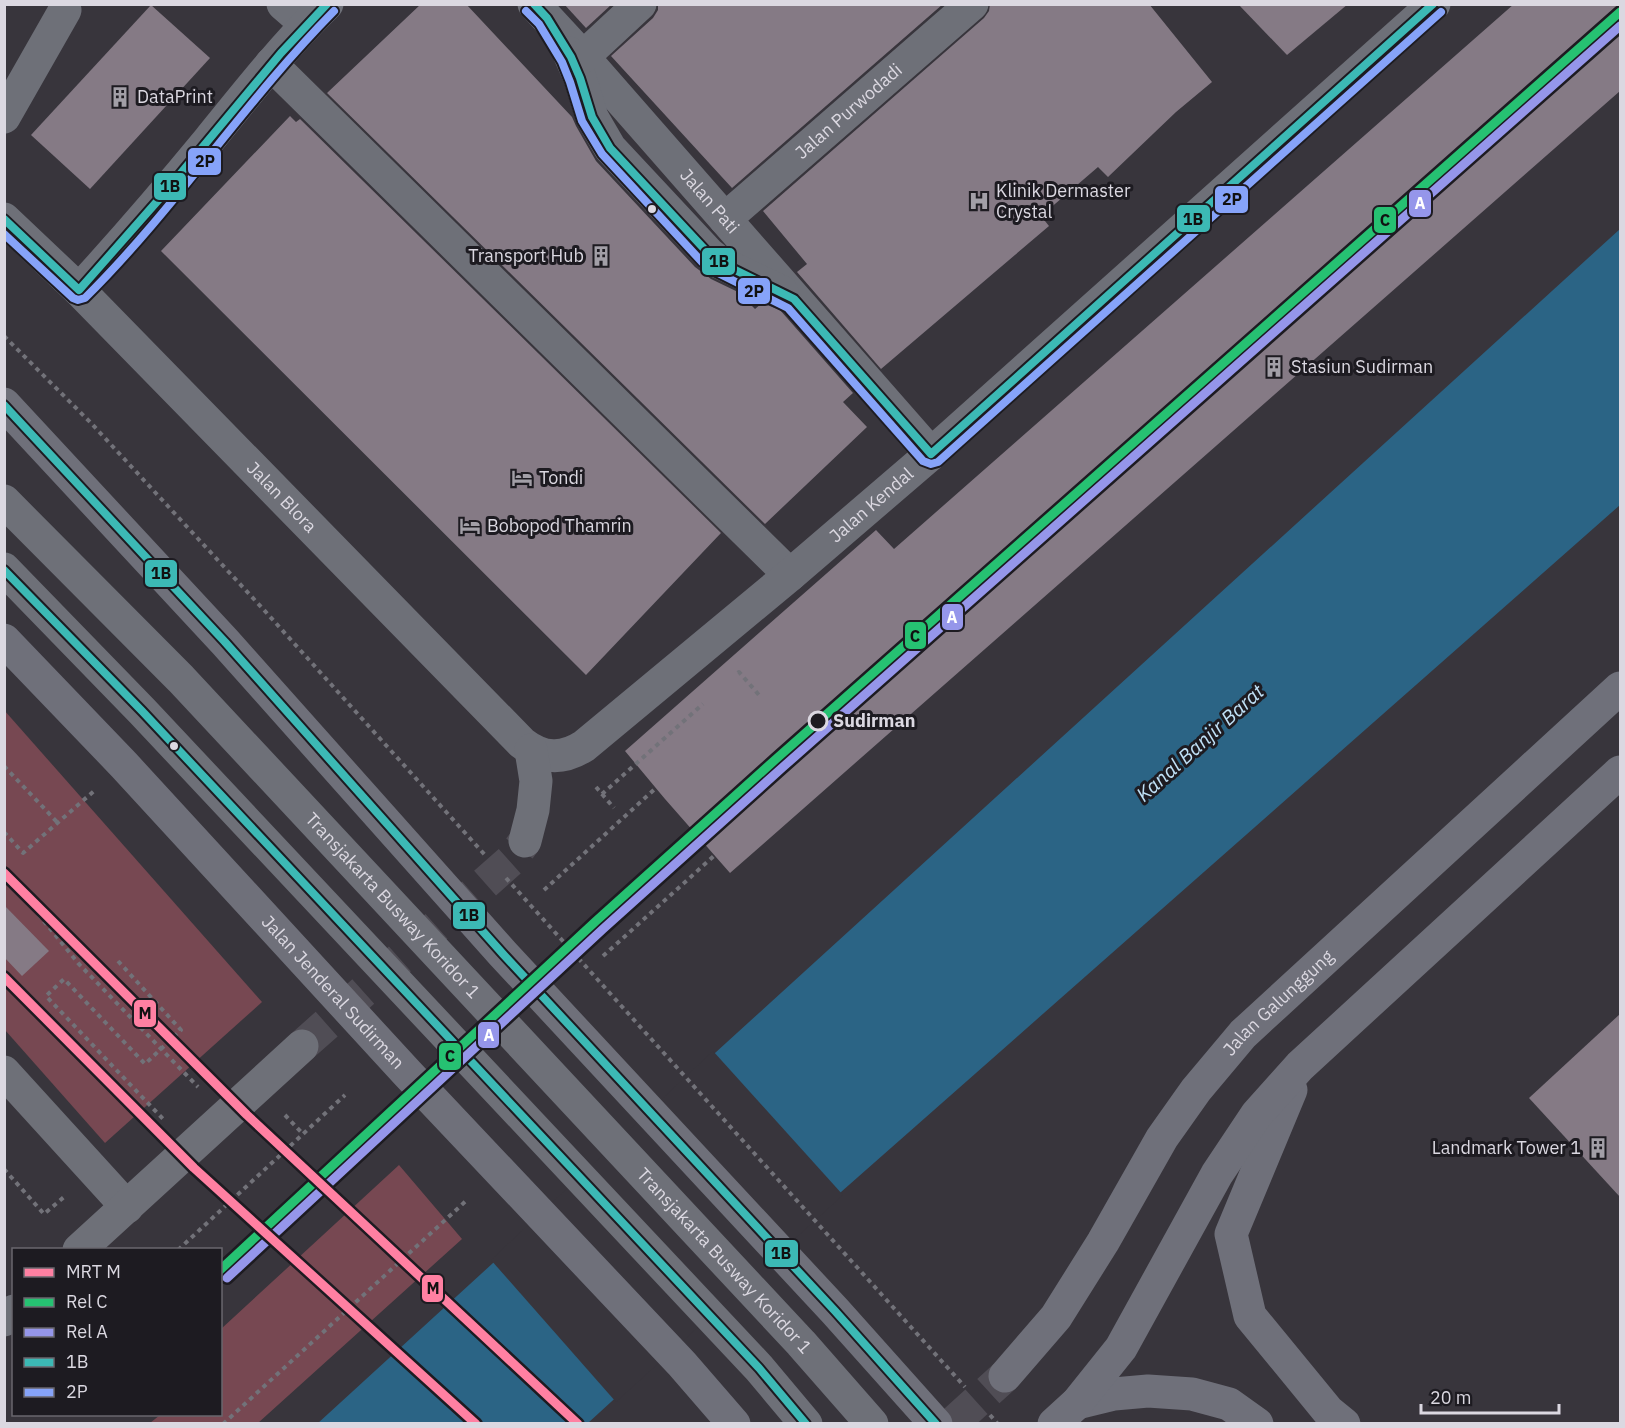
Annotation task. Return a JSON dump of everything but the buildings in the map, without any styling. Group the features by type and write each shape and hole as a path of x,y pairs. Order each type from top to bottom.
{"main road":[{"path":"4,404 225,642 503,954 835,1311 936,1424"},
{"name":"Jalan Jenderal Sudirman","path":"4,640 124,765 408,1074 682,1364 734,1424"},
{"name":"Jalan Galunggung","path":"1005,1376 1056,1317 1103,1242 1162,1138 1196,1090 1244,1034 1620,688"},
{"path":"1065,1413 1120,1348 1217,1174 1257,1114 1300,1066 1620,772"},
{"path":"1300,1066 1231,1234 1250,1316 1328,1411 1344,1424"},
{"path":"1065,1413 1114,1394 1148,1391 1192,1394 1229,1404 1257,1424"}],"street":[{"path":"582,57 640,4"},
{"name":"Jalan Purwodadi","path":"725,219 972,4"},
{"name":"Jalan Kendal","path":"531,750 549,756 567,755 584,746 931,454 1434,4"},
{"path":"4,117 65,10"},
{"path":"79,290 165,192 271,64 305,11"},
{"path":"541,11 572,57 592,117 610,148 709,254 719,262 794,299"},
{"name":"Jalan Pati","path":"541,11 931,454"},
{"path":"271,64 790,575"},
{"name":"Jalan Blora","path":"4,219 79,290 531,750"},
{"name":"Transjakarta Busway Koridor 1","path":"4,501 190,688 801,1343 872,1424"},
{"path":"4,569 151,720 759,1368 806,1424"},
{"path":"525,841 533,810 536,781 531,750"},
{"path":"81,1248 302,1046"},
{"path":"4,1072 127,1207"}],"path":[{"path":"4,336 123,457 487,857"},
{"path":"4,766 58,823 23,853 4,832"},
{"path":"544,890 657,787"},
{"path":"602,794 614,808"},
{"path":"603,956 715,855"},
{"path":"4,872 78,963 200,1089"},
{"path":"503,874 966,1388"},
{"path":"118,961 181,1030 145,1064 63,979 46,996 191,1148"},
{"path":"180,1248 345,1095"},
{"path":"4,1169 44,1214 69,1192"},
{"path":"223,1424 467,1200"},
{"path":"990,1415 998,1424"}],"shaded area":[{"path":"4,710 262,1002 105,1143 5,1030"},
{"path":"399,1165 462,1239 258,1423 150,1423 159,1416 222,1416 222,1328"}],"water":[{"name":"Kanal Banjir Barat","path":"1620,229 1620,505 841,1192 588,1423 317,1424 493,1263 715,1053"}],"pier":[{"path":"713,1051 843,1195 616,1402 491,1260"}],"tunnel":[{"path":"302,1046 510,861 525,841"},
{"path":"952,1424 1005,1376"}],"metro line":[{"name":"M","path":"4,873 247,1115 578,1424"},
{"name":"M","path":"4,977 194,1168 476,1424"}],"rail line":[{"name":"C","path":"222,1268 596,921 776,759 1620,12"},
{"name":"A","path":"227,1278 603,929 783,767 1620,26"}],"transit line":[{"name":"1B","path":"4,219 79,290 161,197 281,53 327,4"},
{"name":"1B","path":"534,4 547,18 571,57 592,117 610,148 709,254 719,262 794,299 931,454 1433,4"},
{"name":"2P","path":"4,234 73,298 78,300 85,298 118,264 270,81 334,11"},
{"name":"2P","path":"526,11 539,24 562,62 582,121 602,154 702,262 714,271 788,308 923,461 931,464 938,462 1441,12"},
{"name":"1B","path":"4,405 225,642 503,954 835,1311 936,1424"},
{"name":"1B","path":"4,570 142,711 759,1368 806,1424"}],"place":[{"name":"DataPrint","path":"120,97"},
{"name":"Klinik Dermaster Crystal","path":"979,201"},
{"name":"Transport Hub","path":"601,256"},
{"name":"Stasiun Sudirman","path":"1274,367"},
{"name":"Tondi","path":"522,478"},
{"name":"Bobopod Thamrin","path":"470,526"},
{"name":"Sudirman","path":"818,721"},
{"name":"Landmark Tower 1","path":"1598,1148"}]}
